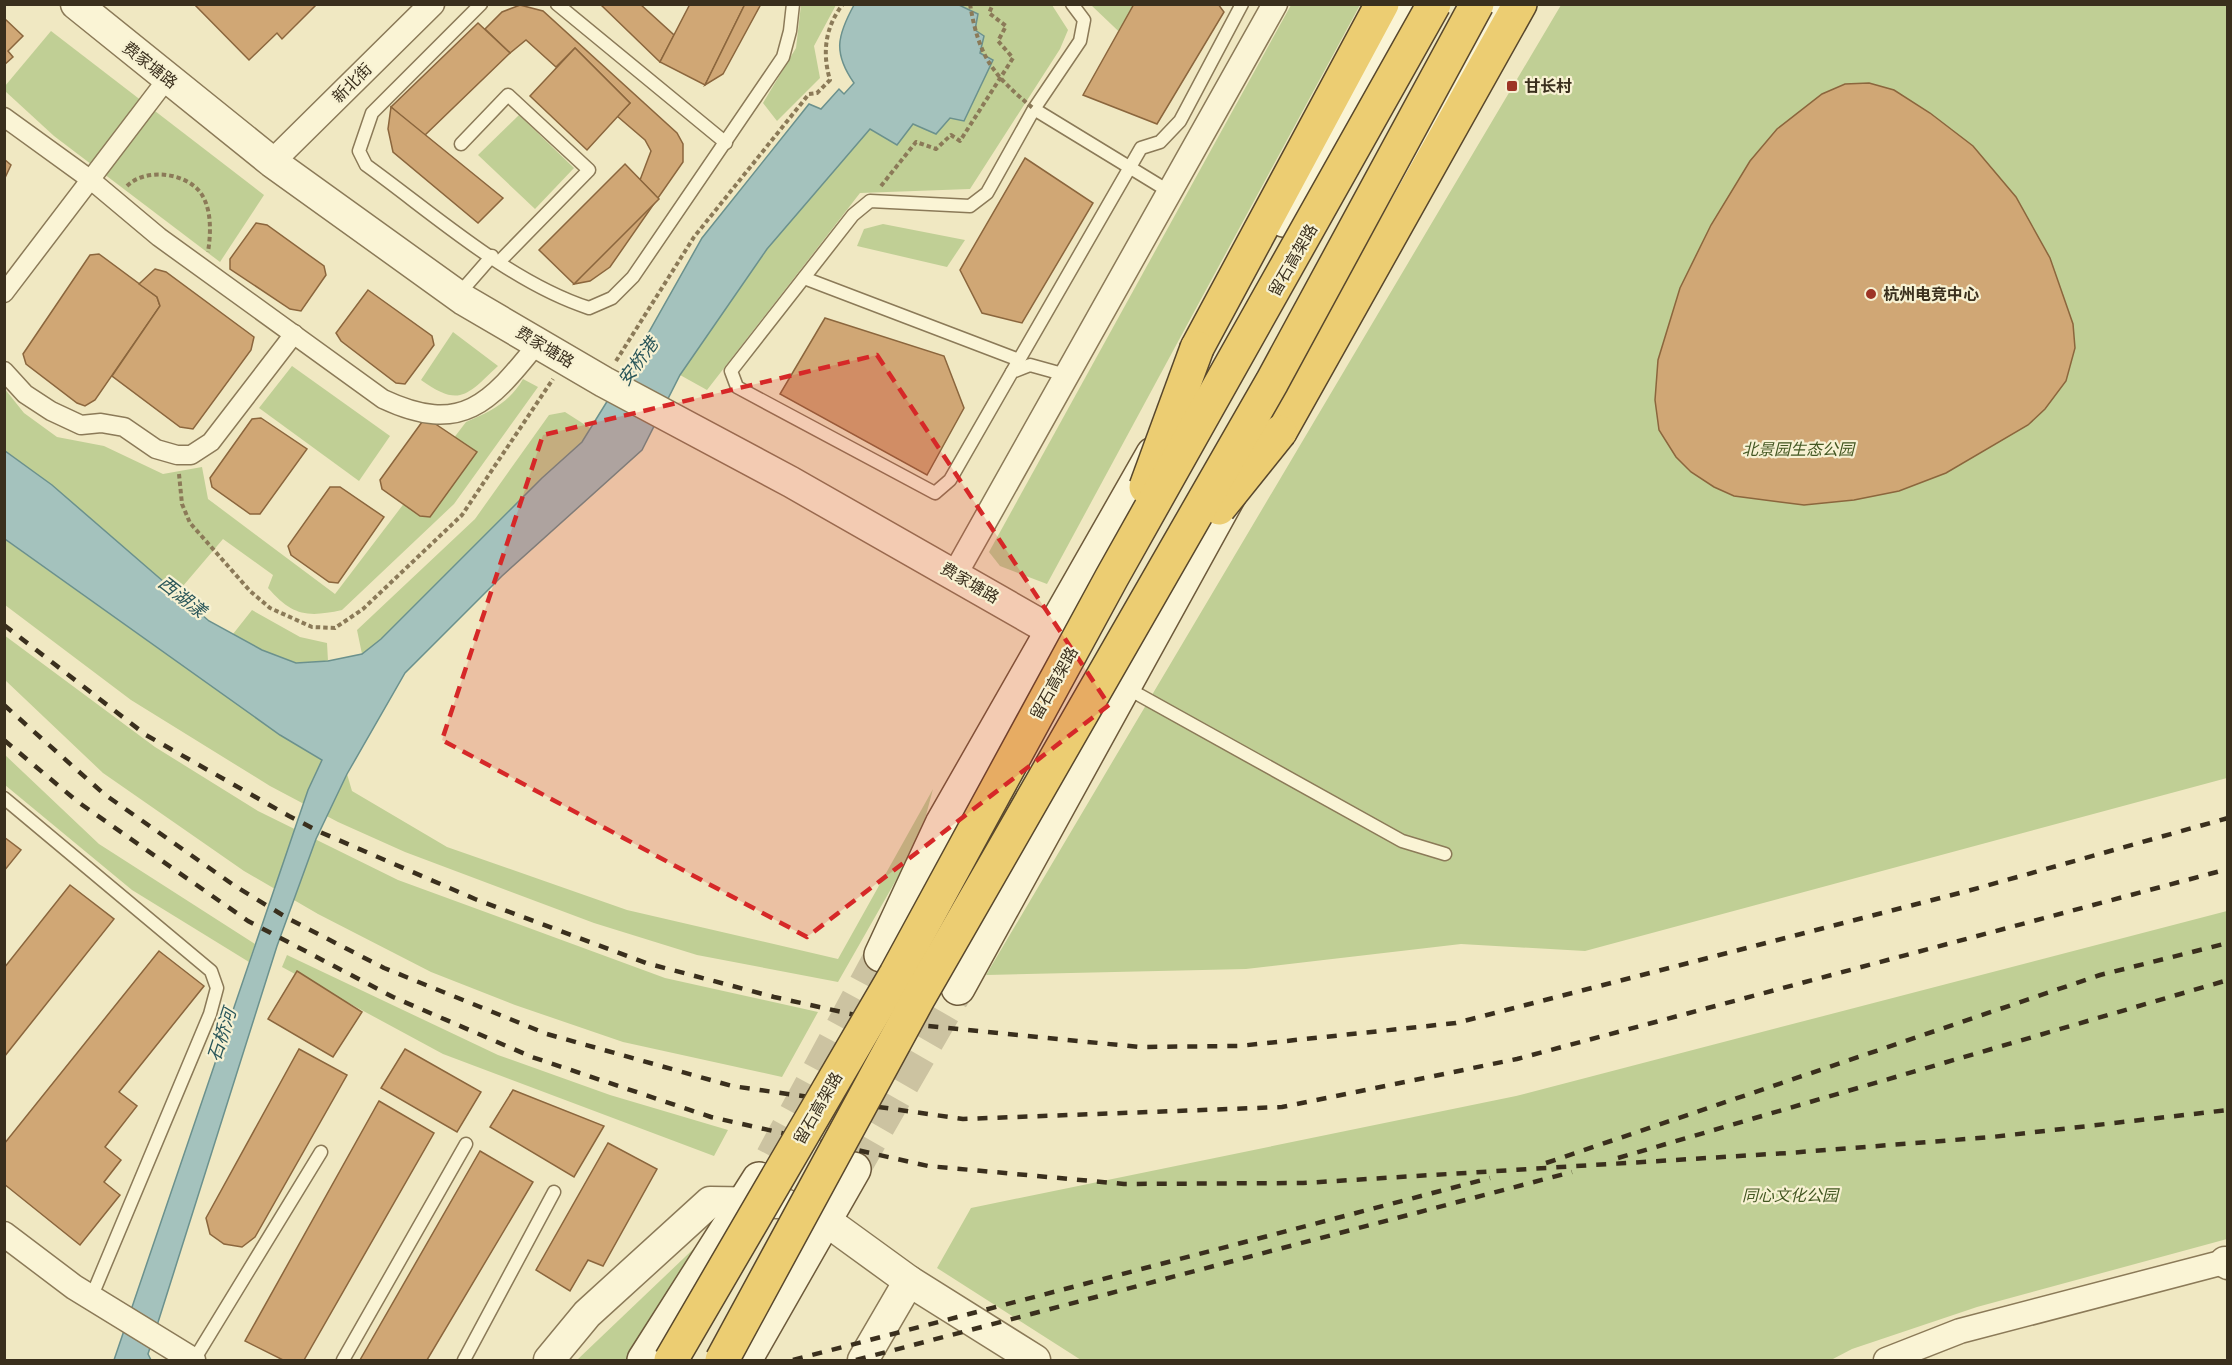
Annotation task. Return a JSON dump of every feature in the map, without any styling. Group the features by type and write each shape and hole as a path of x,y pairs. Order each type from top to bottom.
{"highway":[{"path":"1112,577 1197,348 1382,4"},
{"name":"留石高架路","path":"671,1360 896,974 1112,577 1434,4"},
{"path":"722,1360 919,997 1272,382 1477,4"},
{"path":"1153,591 1280,432 1520,4"}],"main road":[{"path":"880,955 942,824 1404,4"},
{"path":"958,988 1496,4"},
{"path":"745,1360 854,1169"},
{"path":"644,1360 764,1173"}],"street":[{"name":"费家塘路","path":"76,4 272,162 458,295 604,382 693,428 955,574 1052,631"},
{"name":"新北街","path":"272,162 432,4"},
{"path":"955,574 1275,4"},
{"path":"4,293 167,79"},
{"path":"4,117 91,180 206,270 383,399 406,410 447,416 471,410 502,388 538,343"},
{"path":"4,371 25,394 51,411 81,425 101,423 124,428 156,449 177,455 191,455 211,442 294,334"},
{"path":"549,1360 587,1314 710,1202 782,1203 825,1220 909,1281 1035,1360"},
{"path":"4,1234 91,1298 193,1360"},
{"path":"1886,1360 1960,1331 2227,1262"},
{"path":"863,1360 909,1281"}],"lane":[{"path":"481,4 372,113 359,151 366,165 496,259 554,294 589,308 612,298 633,277 726,143 783,57 790,31 793,4"},
{"path":"557,4 726,143"},
{"path":"1072,4 1084,20 1080,41 1034,109 987,193 970,206 870,201 853,215 731,371 737,387 935,493 950,480 1141,148 1160,142 1179,121 1242,4"},
{"path":"458,295 589,170 508,95 461,144"},
{"path":"1034,109 1170,192"},
{"path":"804,278 1019,360"},
{"path":"1012,372 1030,365 1066,375"},
{"path":"1124,686 1402,841 1445,854"},
{"path":"4,798 211,971 217,988 210,1014 91,1298"},
{"path":"343,1360 466,1144"},
{"path":"193,1360 321,1152"},
{"path":"464,1360 554,1192"}],"path":[{"path":"970,4 976,40 996,74 1034,109"},
{"path":"870,201 916,142 936,149 951,135 960,141 1013,58 998,41 1006,27 989,13 993,4"},
{"path":"604,382 693,237 809,94 817,93 830,80 824,60 828,34 841,5"},
{"path":"116,201 130,183 156,173 183,179 200,192 210,218 206,270"},
{"path":"177,455 182,504 190,523 250,591 270,608 312,627 335,628 363,609 462,515 565,359"}],"highlighted area":[{"path":"877,355 1109,705 807,937 442,740 543,435"}],"green space":[{"path":"801,5 836,5 814,46 820,78 777,121 763,103 796,48"},
{"path":"959,5 1052,5 1068,30 1060,49 970,189 860,193 707,390 680,375 767,249 851,111 913,124 979,53"},
{"path":"1091,5 1203,5 1133,45"},
{"path":"1291,5 1360,5 1047,584 1000,566 989,552"},
{"name":"北景园生态公园","path":"1561,5 2227,5 2227,778 1585,951 1461,944 1246,969 986,975"},
{"path":"51,31 264,195 220,262 54,136 5,91 5,86"},
{"path":"519,115 574,168 535,209 478,155"},
{"path":"883,224 965,240 947,267 857,246 864,229"},
{"path":"453,332 498,366 470,391 454,396 434,389 421,380"},
{"path":"292,366 390,436 359,481 259,408"},
{"path":"523,379 538,387 454,504 342,610 319,614 300,612 285,604 268,588 273,575 223,539 177,593 52,485 5,451 4,388 24,413 57,437 104,446 163,474 202,467 208,499 335,594 466,422 506,400"},
{"path":"565,412 590,428 582,442 542,478 381,639 362,654 357,630 475,519 549,415"},
{"path":"4,539 280,735 347,774 352,791 447,847 627,910 838,959 933,789 920,838 838,982 697,955 594,923 405,852 338,822 270,786 131,700 5,605"},
{"path":"252,610 300,637 327,643 328,661 296,663 262,650 233,634"},
{"path":"4,635 155,747 258,811 398,880 665,978 818,1012 782,1077 623,1042 515,1005 431,972 318,914 244,871 103,773 5,680"},
{"path":"4,754 99,844 255,944 249,962 132,890 5,785"},
{"name":"同心文化公园","path":"2227,911 2227,1239 1977,1307 1852,1349 1831,1360 1081,1360 937,1268 971,1208 1516,1096"},
{"path":"287,955 498,1055 610,1095 728,1130 714,1156 443,1054 282,967"},
{"path":"706,1237 629,1360 577,1360"}],"water":[{"name":"安桥港","path":"854,5 959,5 978,14 975,30 984,36 980,53 993,60 964,121 950,118 936,134 913,124 897,145 870,129 767,249 680,375 642,450 502,576 405,673 347,774 316,839 277,946 148,1354 151,1360 114,1360 308,790 322,760 280,735 5,539 5,451 52,485 209,621 262,650 296,663 328,661 362,654 381,639 542,478 582,442 637,353 702,238 809,104 821,109 839,89 844,94 854,83 843,63 840,44 844,26"}],"building":[{"path":"194,4 317,4 282,39 277,33 249,60"},
{"path":"600,4 640,4 674,35 660,62"},
{"path":"690,4 745,4 705,85 660,62"},
{"path":"745,4 761,4 723,74 705,85"},
{"path":"1134,4 1218,4 1224,12 1157,124 1083,95"},
{"path":"520,5 543,11 677,133 683,144 683,162 610,267 590,281 574,284 654,194 640,180 651,151 645,140 617,116 630,103 575,48 556,67 526,40 510,53 485,29 502,12"},
{"path":"4,18 23,36 8,51 13,57 4,65"},
{"path":"478,23 510,53 424,136 391,107"},
{"path":"575,48 630,103 587,150 530,96"},
{"name":"杭州电竞中心","path":"1869,83 1894,90 1930,113 1973,146 2016,197 2050,258 2073,324 2075,348 2066,381 2045,409 2028,425 1946,473 1899,491 1854,500 1804,505 1734,496 1714,487 1691,472 1676,457 1659,430 1655,400 1658,360 1680,288 1711,225 1750,161 1777,129 1822,94 1845,84"},
{"path":"391,107 503,198 478,223 393,152 388,129"},
{"path":"1025,158 1093,203 1022,323 982,313 960,270"},
{"path":"4,159 11,165 4,180"},
{"path":"625,164 659,199 574,284 539,250"},
{"path":"256,223 267,225 324,266 326,275 301,311 290,309 230,269 230,259"},
{"path":"99,254 157,297 160,306 95,400 85,406 77,403 26,364 23,354 90,255"},
{"path":"155,269 166,272 254,337 251,350 193,429 180,427 112,376 160,306 157,297 139,284"},
{"path":"368,290 432,336 434,345 405,384 396,383 341,341 336,333"},
{"path":"825,318 944,356 964,408 927,475 780,394"},
{"path":"261,418 307,449 260,514 250,514 212,487 210,478 252,419"},
{"path":"431,421 477,452 430,517 420,516 382,489 380,480 422,422"},
{"path":"330,487 340,487 384,517 338,583 329,582 291,555 288,546"},
{"path":"4,837 21,850 4,871"},
{"path":"70,885 114,919 4,1057 4,968"},
{"path":"159,951 204,986 119,1092 137,1106 105,1147 121,1160 104,1182 120,1195 80,1245 4,1184 4,1144"},
{"path":"297,971 362,1012 333,1057 268,1019"},
{"path":"299,1049 347,1075 255,1237 242,1247 224,1244 210,1234 206,1218"},
{"path":"405,1049 481,1092 457,1132 381,1088"},
{"path":"513,1090 604,1126 574,1177 490,1127"},
{"path":"379,1101 434,1133 304,1360 283,1360 245,1341"},
{"path":"608,1143 657,1169 603,1266 588,1260 570,1291 536,1270"},
{"path":"480,1151 533,1182 427,1360 360,1360"}],"tunnel":[{"path":"772,1157 881,955"},
{"path":"854,1169 958,988"}],"railway":[{"path":"4,625 146,735 289,816 320,832 475,899 646,963 774,997 887,1022 1139,1047 1239,1046 1456,1023 1971,890 2228,818"},
{"path":"4,705 104,794 235,886 289,919 384,968 547,1034 732,1086 963,1119 1282,1107 1517,1059 2228,869"},
{"path":"4,740 78,802 248,921 393,997 532,1057 711,1117 928,1166 1124,1184 1303,1183 1788,1153 1992,1137 2228,1110"},
{"path":"1546,1163 2100,975 2228,943"},
{"path":"1618,1158 2228,980"},
{"path":"856,1360 1572,1172"},
{"path":"793,1360 1490,1178"}],"place":[{"name":"甘长村","path":"1512,86"},
{"name":"杭州电竞中心","path":"1871,294"}],"water label":[{"name":"西湖漾","path":"182,597"},
{"name":"石桥河","path":"222,1035"}]}
